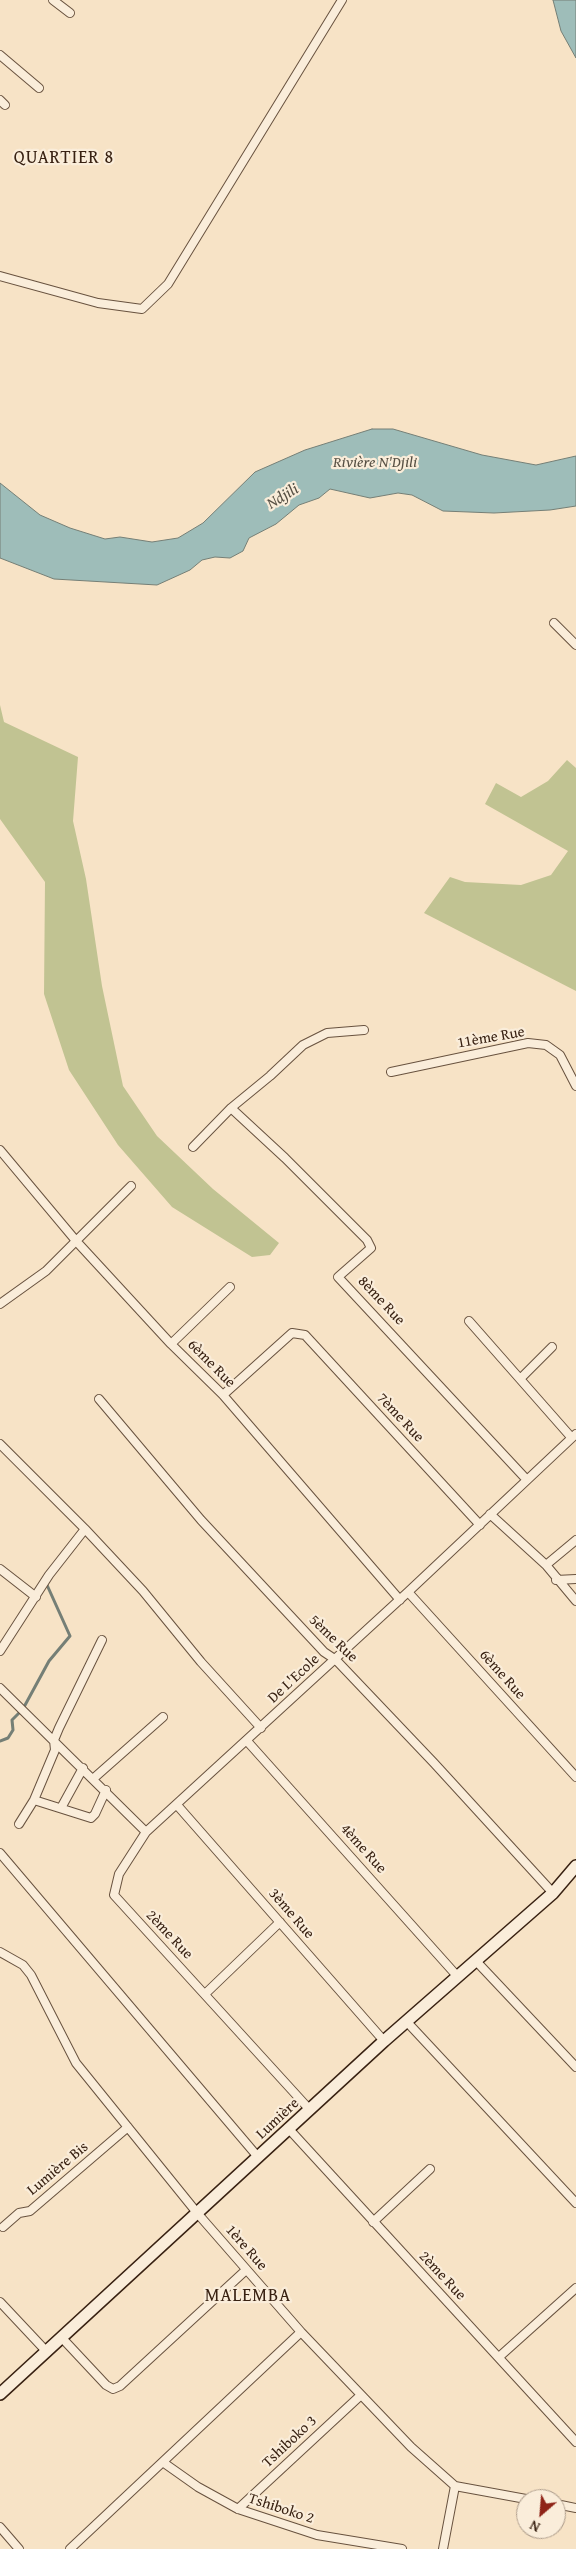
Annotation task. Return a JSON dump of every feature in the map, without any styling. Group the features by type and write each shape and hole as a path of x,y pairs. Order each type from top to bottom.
{"street":[{"path":"53,0 70,13"},
{"path":"0,276 98,303 142,310 168,284 342,0"},
{"path":"0,54 39,88"},
{"path":"554,623 576,645"},
{"path":"193,1147 231,1108 270,1076 303,1045 327,1033 364,1030"},
{"name":"11ème Rue","path":"391,1072 528,1042 546,1046 560,1055 576,1086"},
{"name":"8ème Rue","path":"231,1108 285,1158 367,1240 371,1248 338,1277 527,1480"},
{"name":"6ème Rue","path":"0,1150 77,1242 171,1344 223,1395 400,1600"},
{"path":"0,1304 46,1271 131,1186"},
{"path":"171,1344 230,1287"},
{"path":"469,1321 520,1379 574,1435"},
{"name":"7ème Rue","path":"223,1395 288,1337 298,1333 304,1335 480,1525"},
{"path":"520,1379 552,1347"},
{"name":"5ème Rue","path":"99,1399 201,1520 324,1652 336,1660 553,1893"},
{"name":"De L'Ecole","path":"114,1895 119,1874 146,1832 177,1806 336,1660 574,1435"},
{"path":"0,1444 85,1529 143,1591 201,1662 261,1728"},
{"path":"490,1514 546,1565 556,1580 576,1601"},
{"path":"0,1651 48,1575 85,1529"},
{"path":"546,1565 576,1540"},
{"path":"0,1569 36,1596"},
{"path":"556,1580 576,1579"},
{"name":"6ème Rue","path":"408,1592 576,1776"},
{"path":"20,1824 34,1800 55,1750 54,1740 102,1640"},
{"path":"0,1688 94,1778 146,1832"},
{"path":"94,1778 163,1717"},
{"name":"4ème Rue","path":"247,1741 458,1977"},
{"path":"61,1808 83,1768"},
{"path":"34,1800 90,1818 93,1817 106,1790"},
{"name":"3ème Rue","path":"177,1806 384,2041"},
{"path":"0,1853 258,2157"},
{"name":"Lumière","path":"0,2394 198,2214 288,2128 574,1873"},
{"name":"2ème Rue","path":"114,1895 310,2110"},
{"path":"205,1994 280,1922"},
{"name":"1ère Rue","path":"0,1952 23,1965 32,1975 71,2056 198,2214 301,2332 411,2447 455,2486"},
{"path":"476,1961 576,2067"},
{"path":"407,2022 576,2202"},
{"name":"Lumière Bis","path":"3,2227 19,2214 30,2211 128,2127"},
{"name":"2ème Rue","path":"288,2128 576,2442"},
{"path":"373,2222 430,2169"},
{"path":"62,2338 113,2389 120,2386 246,2270"},
{"path":"499,2357 576,2288"},
{"path":"0,2302 47,2352"},
{"path":"70,2549 164,2463 301,2332"},
{"name":"Tshiboko 3","path":"238,2509 361,2395"},
{"name":"Tshiboko 2","path":"164,2463 198,2487 238,2509 316,2535 402,2549"},
{"path":"443,2549 455,2486 516,2497"},
{"path":"0,2527 19,2549"}],"green space":[{"path":"0,705 4,722 78,757 73,821 86,879 102,986 123,1086 157,1136 213,1189 279,1243 270,1255 252,1257 172,1207 118,1145 69,1070 44,994 45,882 0,819"},
{"path":"567,760 576,768 576,991 424,913 450,877 465,882 521,885 551,875 568,851 485,804 496,783 521,797 548,781"}],"water":[{"path":"553,0 576,0 576,58 561,31"},
{"name":"Rivière N'Djili","path":"372,429 393,429 482,455 536,465 576,456 576,506 550,510 494,513 443,511 412,495 398,493 370,498 330,489 319,498 299,505 276,524 249,538 243,551 230,558 215,557 202,560 190,570 157,585 54,579 0,558 0,483 40,515 70,528 105,539 120,537 152,542 178,538 203,523 255,472 305,450"}],"waterway":[{"path":"24,1707 49,1661 70,1636 47,1585"},
{"path":"0,1741 8,1738 13,1730 12,1720 21,1711"}],"district":[{"name":"QUARTIER 8","path":"64,158"},
{"name":"MALEMBA","path":"248,2296"}],"water label":[{"name":"Ndjili","path":"283,497"}]}
